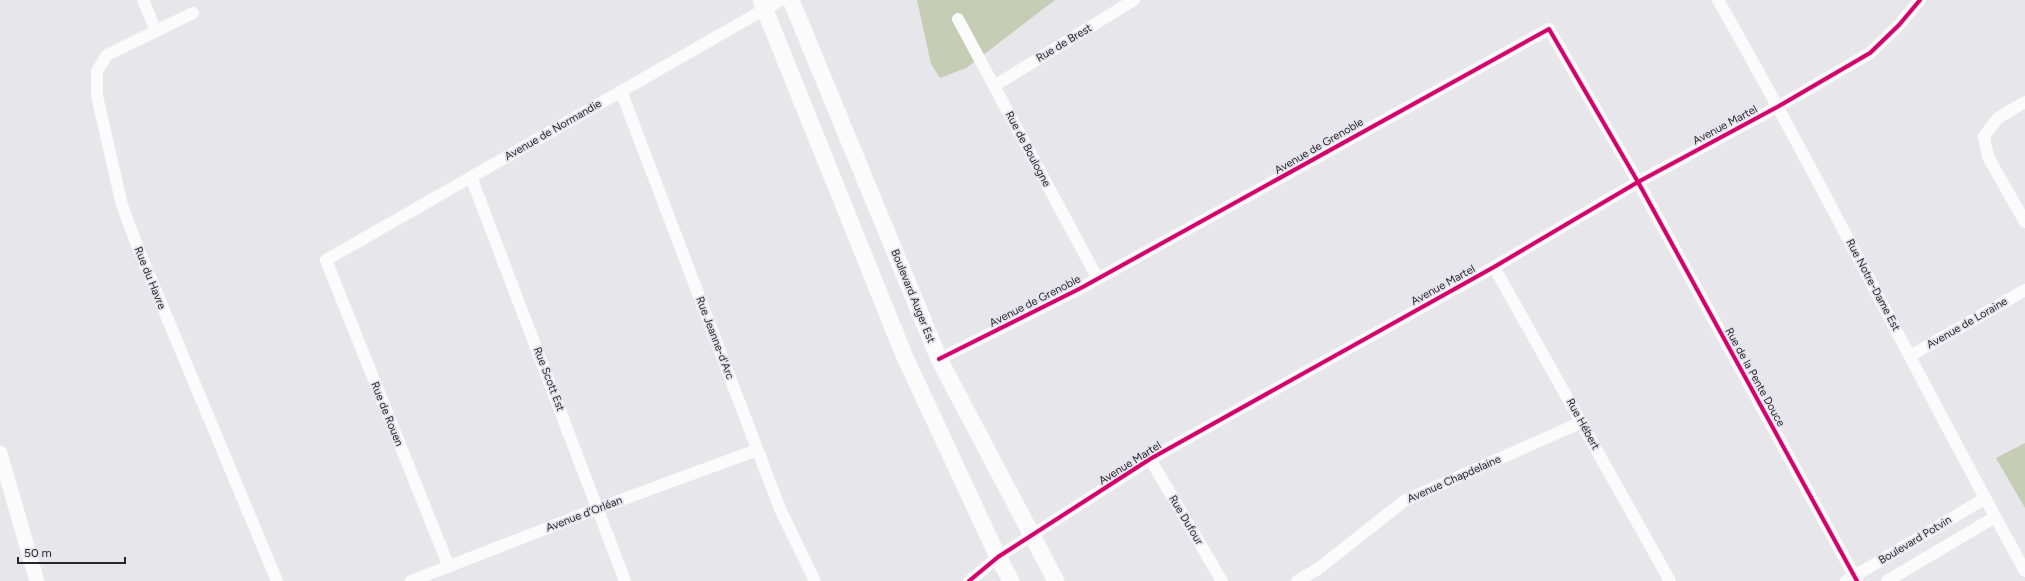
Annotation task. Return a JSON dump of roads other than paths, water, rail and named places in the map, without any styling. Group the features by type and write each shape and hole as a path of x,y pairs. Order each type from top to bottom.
{"main road":[{"name":"Boulevard Auger Est","path":"791,0 939,359 1056,581"},
{"path":"762,4 904,355 998,557 1011,581"}],"street":[{"path":"143,0 156,31"},
{"name":"Avenue de Normandie","path":"326,260 621,92 762,4 781,0"},
{"name":"Rue de Brest","path":"994,86 1134,0"},
{"name":"Rue Notre-Dame Est","path":"1718,0 1779,106 1984,499 2025,571"},
{"name":"Avenue Martel","path":"969,581 998,557 1150,459 1494,267 1638,182 1779,106 1870,53 1899,25 1920,0"},
{"name":"Rue du Havre","path":"193,13 107,55 98,71 97,96 122,205 127,220 277,581"},
{"name":"Rue de Boulogne","path":"958,19 1098,279"},
{"name":"Avenue de Grenoble","path":"939,359 1098,279 1549,29 1638,182"},
{"name":"Rue Jeanne-d'Arc","path":"621,92 780,509 815,581"},
{"path":"2025,102 1998,118 1984,136 1988,157 2025,222"},
{"name":"Rue Scott Est","path":"471,177 599,508 625,581"},
{"name":"Rue de la Pente Douce","path":"1638,182 1853,580"},
{"name":"Rue de Rouen","path":"326,260 449,567"},
{"name":"Rue Hébert","path":"1494,267 1670,581"},
{"name":"Avenue de Loraine","path":"1910,356 2025,290"},
{"name":"Avenue Chapdelaine","path":"1297,581 1318,569 1404,501 1582,422"},
{"name":"Avenue d'Orléan","path":"411,581 599,508 758,450"},
{"path":"0,453 37,581"},
{"name":"Rue Dufour","path":"1150,459 1222,581"},
{"name":"Boulevard Potvin","path":"1853,580 1984,499"},
{"name":"Boulevard Potvin","path":"1887,581 1995,518"}]}
